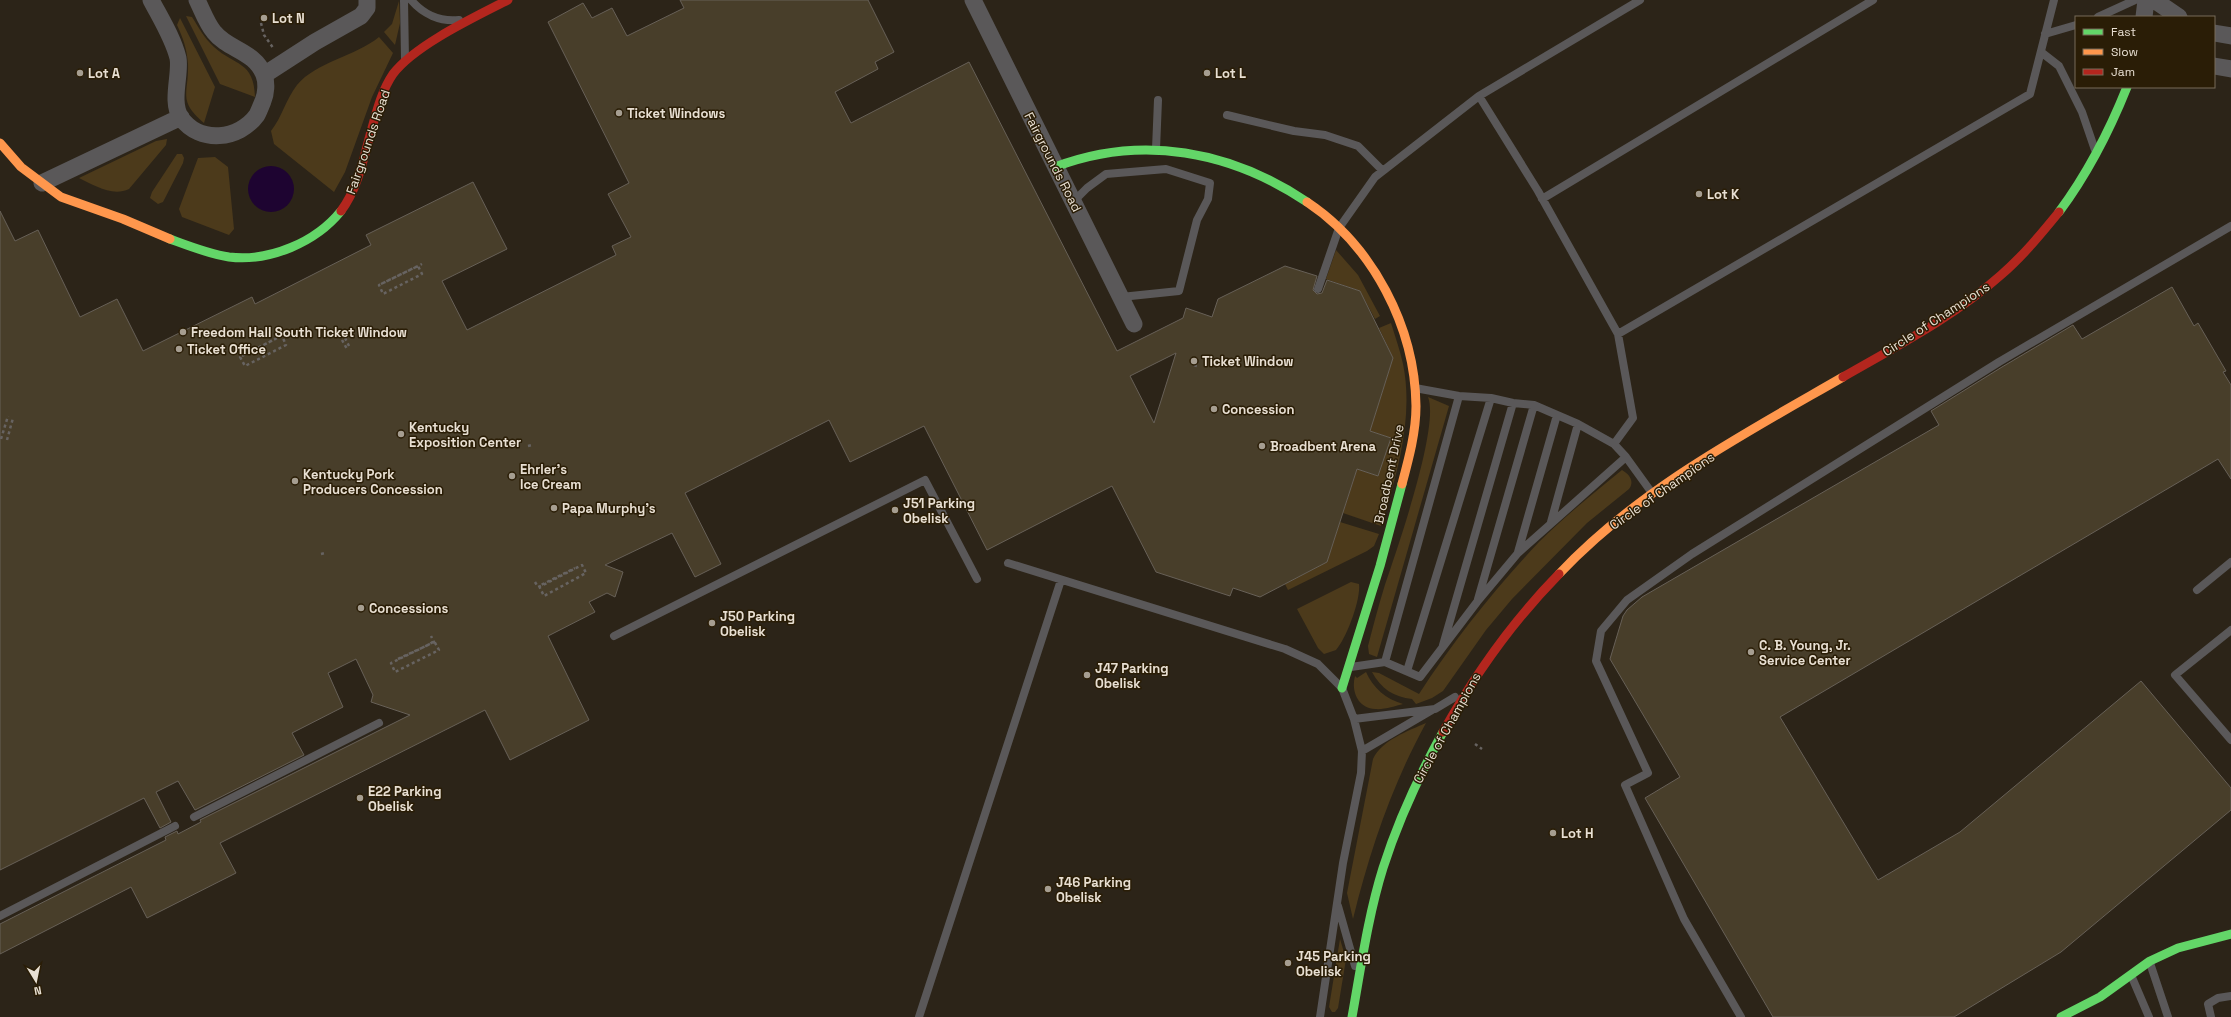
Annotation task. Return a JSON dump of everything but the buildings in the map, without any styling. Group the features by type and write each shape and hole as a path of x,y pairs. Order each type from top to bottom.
{"street":[{"path":"151,0 171,37 178,60 176,81 180,117 193,130 211,135 226,136 240,131 257,115 266,93 264,75 249,55 225,42 213,32 197,0"},
{"path":"264,75 308,46 361,16 367,8 368,0"},
{"name":"Fairgrounds Road","path":"0,143 5,154 42,183 67,200 206,251 240,258 279,252 308,240 318,233 334,218 348,200 385,91 394,74 405,62 475,17 508,0"},
{"name":"Fairgrounds Road","path":"973,0 1134,324"},
{"path":"2144,16 2146,0"},
{"path":"2154,0 2178,16"},
{"path":"2215,32 2231,36"},
{"path":"2215,66 2231,69"},
{"name":"Circle of Champions","path":"1352,1017 1370,918 1384,866 1418,778 1466,691 1509,629 1558,573 1602,533 1653,494 1731,443 1913,336 1970,299 2000,276 2045,230 2075,190 2096,155 2128,88"},
{"path":"42,183 180,117"},
{"name":"Broadbent Drive","path":"1055,167 1074,158 1113,152 1156,149 1200,154 1242,167 1278,181 1312,203 1339,228 1366,257 1388,292 1405,338 1413,370 1416,406 1409,457 1390,532 1342,688"},
{"path":"2061,1017 2100,997 2150,961 2178,948 2231,934"},
{"path":"2086,1017 2100,997"}],"lane":[{"path":"404,0 405,62"},
{"path":"411,0 418,8 439,20 457,20 475,17"},
{"path":"1318,289 1339,228 1375,177 1479,96 1640,0"},
{"path":"1542,199 1873,0"},
{"path":"1618,334 2030,94 2054,0"},
{"path":"2100,16 2135,0"},
{"path":"2045,34 2075,26"},
{"path":"2041,52 2059,66 2082,112 2096,155"},
{"path":"1479,96 1542,199 1618,334 1633,418 1614,444"},
{"path":"1156,149 1158,100"},
{"path":"1227,115 1294,131 1325,135 1358,146 1383,171"},
{"path":"1073,202 1087,188 1106,174 1166,170 1210,183 1208,200 1196,220 1179,291 1121,298"},
{"path":"1741,1017 1684,919 1626,785 1648,773 1596,661 1601,631 1627,600 1692,554 2000,362 2231,226"},
{"path":"1414,388 1459,396 1491,398 1513,403 1534,405 1578,424 1614,444 1626,457 1653,494"},
{"path":"1385,662 1459,396"},
{"path":"1406,671 1491,398"},
{"path":"1442,649 1513,403"},
{"path":"1477,602 1534,405"},
{"path":"1518,553 1557,415"},
{"path":"1551,522 1578,424"},
{"path":"1348,667 1385,662 1420,677 1477,602 1518,553 1551,522 1626,457"},
{"path":"614,636 925,480 977,580"},
{"path":"2198,590 2231,562"},
{"path":"1008,563 1285,649 1318,664 1342,688 1354,719 1362,751 1361,773 1343,863 1320,1017"},
{"path":"920,1017 1061,580"},
{"path":"2231,630 2175,675 2231,740"},
{"path":"1362,751 1466,691"},
{"path":"1354,719 1435,709"},
{"path":"194,817 379,723"},
{"path":"0,916 175,826"},
{"path":"1338,903 1359,981"},
{"path":"2150,961 2168,1017"},
{"path":"2130,974 2149,1017"},
{"path":"2210,1017 2208,1004 2218,998 2231,996"}],"path":[{"path":"261,23 264,35 277,53"},
{"path":"381,284 394,278 401,274 407,271 414,268 418,266 422,274 383,294 379,285 390,280 396,277 403,273 422,264"},
{"path":"242,356 282,336 286,345 245,366 240,357 277,338"},
{"path":"344,339 348,349"},
{"path":"1,439 8,416"},
{"path":"7,440 13,418"},
{"path":"535,582 538,587 543,585 549,582 582,565 586,573 544,596 541,591 539,586 575,568"},
{"path":"398,659 430,644 434,641 439,650 395,672 391,663 430,644 434,642 431,636"},
{"path":"1475,744 1482,748"}],"shaded area":[{"path":"399,1 400,23 395,45 384,32 392,24"},
{"path":"186,16 192,17 205,37 214,47 247,70 254,85 255,97 220,84"},
{"path":"180,18 215,87 204,123 190,108 187,102 186,90 188,64 187,53 177,25"},
{"path":"379,37 393,53 372,97 345,172 334,192 274,144 271,131 293,90 305,77 315,70 370,44"},
{"path":"167,139 166,145 129,189 116,192 110,191 97,187 79,178 156,141"},
{"path":"177,154 182,154 184,158 183,163 163,202 158,204 150,198 152,192"},
{"path":"215,157 228,167 234,229 229,235 182,217 179,209 198,158"},
{"path":"271,166 284,170 290,176 294,189 290,202 284,208 271,212 258,208 252,202 248,189 252,176 258,170"},
{"path":"1336,250 1358,275 1380,316 1375,319 1360,291 1326,279"},
{"path":"1391,323 1403,364 1406,384 1405,425 1398,466 1381,526 1343,513 1357,469 1378,476 1391,438 1370,431 1393,358 1379,328"},
{"path":"1428,397 1449,406 1377,657 1369,654 1368,646 1423,461 1430,412"},
{"path":"1622,470 1630,478 1631,486 1629,489 1587,523 1512,599 1486,630 1443,691 1432,698 1416,704 1412,699 1394,694 1380,683 1372,672 1379,673 1419,694 1432,674 1491,597 1539,542 1559,523"},
{"path":"1340,522 1379,534 1374,546 1367,551 1288,590 1285,584 1327,562"},
{"path":"1351,582 1359,584 1358,600 1352,619 1340,645 1336,650 1324,654 1318,648 1297,609"},
{"path":"1366,672 1376,688 1391,699 1403,704 1389,708 1375,709 1369,708 1360,702 1354,687 1355,676 1357,678"},
{"path":"1426,723 1392,794 1383,818 1353,919 1347,893 1373,759 1377,752 1389,741"},
{"path":"1340,939 1346,959 1338,1008 1335,1012 1332,1012 1329,1007"}],"traffic: fast":[{"path":"2059,212 2089,167 2113,120 2127,88"},
{"path":"1055,167 1088,157 1120,151 1153,150 1185,153 1217,160 1248,170 1278,184 1307,202"},
{"path":"170,239 199,250 222,256 245,258 260,256 291,248 319,232 341,211"},
{"path":"1342,688 1380,566 1402,484"},
{"path":"1352,1017 1369,923 1383,868 1410,798 1443,732"},
{"path":"2061,1017 2100,997 2150,961 2178,948 2231,934"}],"traffic: slow":[{"path":"0,143 21,167 61,197 123,219 170,239"},
{"path":"1307,202 1331,220 1352,241 1370,265 1386,291 1398,318 1408,347 1414,376 1416,416 1410,455 1402,484"},
{"path":"1559,574 1590,543 1623,515 1658,489 1731,442 1843,377"}],"traffic: jam":[{"path":"341,211 357,181 380,100 393,74 403,63 430,42 446,32 508,0"},
{"path":"1843,377 1925,330 1983,290 2017,260 2039,237 2059,212"},
{"path":"1443,732 1468,689 1496,649 1526,610 1559,574"}],"place":[{"name":"Lot N","path":"264,18"},
{"name":"Lot A","path":"80,73"},
{"name":"Lot L","path":"1207,73"},
{"name":"Ticket Windows","path":"619,113"},
{"name":"Lot K","path":"1699,194"},
{"name":"Freedom Hall South Ticket Window","path":"183,332"},
{"name":"Ticket Office","path":"179,349"},
{"name":"Ticket Window","path":"1194,361"},
{"name":"Concession","path":"1214,409"},
{"name":"Kentucky Exposition Center","path":"401,434"},
{"name":"Broadbent Arena","path":"1262,446"},
{"name":"Ehrler's Ice Cream","path":"512,476"},
{"name":"Kentucky Pork Producers Concession","path":"295,481"},
{"name":"Papa Murphy's","path":"554,508"},
{"name":"J51 Parking Obelisk","path":"895,510"},
{"name":"Concessions","path":"361,608"},
{"name":"J50 Parking Obelisk","path":"712,623"},
{"name":"C. B. Young, Jr. Service Center","path":"1751,652"},
{"name":"J47 Parking Obelisk","path":"1087,675"},
{"name":"E22 Parking Obelisk","path":"360,798"},
{"name":"Lot H","path":"1553,833"},
{"name":"J46 Parking Obelisk","path":"1048,889"},
{"name":"J45 Parking Obelisk","path":"1288,963"}]}
